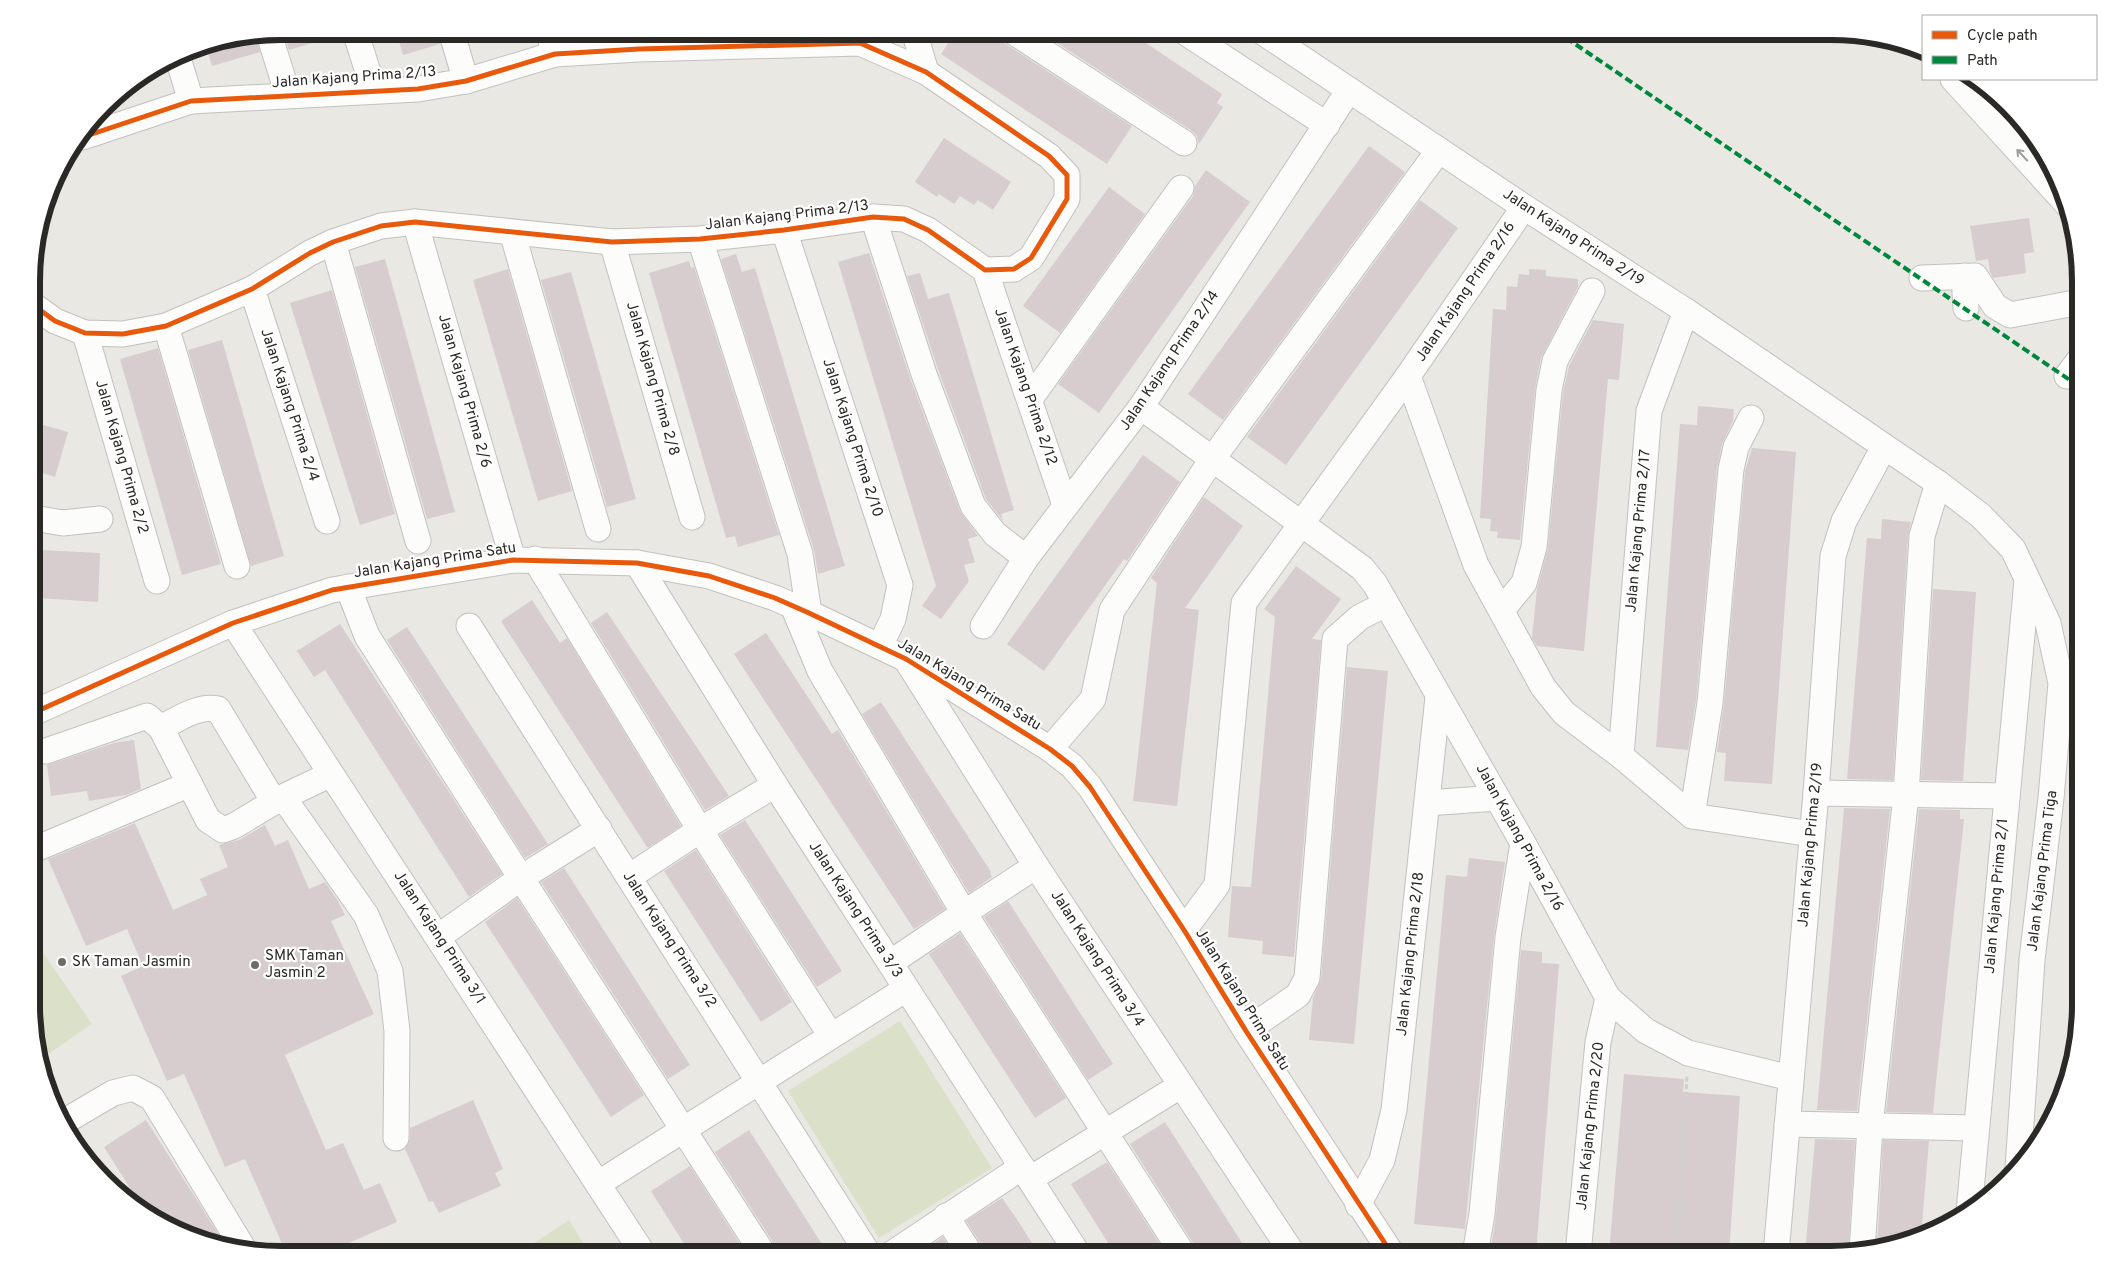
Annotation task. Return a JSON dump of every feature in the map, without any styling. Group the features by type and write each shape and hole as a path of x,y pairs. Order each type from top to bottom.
{"street":[{"path":"358,40 374,91"},
{"path":"454,40 466,81"},
{"name":"Jalan Kajang Prima 2/13","path":"96,127 110,116 191,101 418,89 466,81 552,43 636,40"},
{"name":"Jalan Kajang Prima 2/13","path":"40,310 55,321 85,333 124,334 166,326 252,290 310,253 333,242 381,226 415,222 612,242 700,239 784,230 873,217 904,220 928,230 985,270 1014,269 1031,258 1066,199 1067,175 1049,156 926,72 860,43 841,40"},
{"path":"917,40 926,72"},
{"path":"1026,40 1184,143"},
{"path":"1197,40 1327,125"},
{"name":"Jalan Kajang Prima 2/19","path":"1274,40 1524,207 1686,311 1938,482 1981,516 2013,549 2027,580"},
{"path":"271,41 288,95"},
{"path":"180,62 191,101"},
{"path":"1954,80 2054,190"},
{"name":"Jalan Kajang Prima 2/14","path":"983,626 1026,558 1065,504 1141,407 1349,90"},
{"path":"1050,749 1094,699 1112,610 1213,458 1439,150"},
{"path":"1030,399 1181,188"},
{"name":"Jalan Kajang Prima 2/16","path":"1184,930 1217,885 1244,603 1408,376 1524,207"},
{"path":"873,217 924,374 973,506 995,534 1026,558"},
{"name":"Jalan Kajang Prima 2/6","path":"415,222 524,560 700,830 831,1036"},
{"name":"Jalan Kajang Prima 2/10","path":"784,230 900,585 892,619 880,646"},
{"path":"512,232 598,529"},
{"path":"700,239 800,554 801,609 820,671 964,912 1178,1246"},
{"path":"333,242 418,541"},
{"name":"Jalan Kajang Prima 2/8","path":"612,242 692,517"},
{"name":"Jalan Kajang Prima 2/12","path":"985,270 1065,504"},
{"path":"1964,276 1966,308"},
{"path":"1922,278 1975,276 1996,306 2010,315 2072,303"},
{"name":"Jalan Kajang Prima 2/4","path":"252,290 327,521"},
{"path":"1502,610 1524,583 1534,547 1549,390 1555,361 1592,290"},
{"name":"Jalan Kajang Prima 2/17","path":"1621,756 1649,411 1686,311"},
{"path":"166,326 237,566"},
{"name":"Jalan Kajang Prima 2/2","path":"85,333 157,581"},
{"name":"Jalan Kajang Prima 2/16","path":"1408,376 1476,565 1543,687 1564,712 1621,756 1692,816"},
{"name":"Jalan Kajang Prima 2/16","path":"1141,407 1362,568 1386,604 1523,843 1608,998 1646,1031 1688,1053 1791,1078"},
{"path":"1751,418 1736,447 1731,469 1710,703 1692,816 1812,834"},
{"name":"Jalan Kajang Prima 2/19","path":"1777,1246 1816,793 1833,556 1844,521 1884,447"},
{"path":"1863,1244 1870,1126 1906,794 1922,536 1938,482"},
{"path":"40,519 63,523 100,519"},
{"name":"Jalan Kajang Prima Satu","path":"40,710 233,623 332,590 524,560 637,562 709,576 801,609 906,659 1050,749 1072,766 1090,787 1184,930 1246,1031 1386,1246"},
{"name":"Jalan Kajang Prima 3/3","path":"637,562 775,785 1073,1246"},
{"name":"Jalan Kajang Prima 2/1","path":"1970,1202 1975,1128 2027,580"},
{"name":"Jalan Kajang Prima Tiga","path":"2019,1156 2032,960 2051,798 2061,683 2048,623 2027,580"},
{"path":"348,587 368,636 521,878 758,1246"},
{"path":"1246,1031 1298,995 1307,978 1336,639 1360,617 1386,604"},
{"name":"Jalan Kajang Prima 3/1","path":"233,623 638,1246"},
{"name":"Jalan Kajang Prima 3/2","path":"469,626 864,1246"},
{"name":"Jalan Kajang Prima 3/4","path":"906,659 1036,866 1288,1246"},
{"name":"Jalan Kajang Prima 2/18","path":"1358,1205 1382,1160 1394,1110 1438,697"},
{"path":"161,728 198,710 208,707 218,709 278,800 366,915 390,970 397,1031 396,1138"},
{"path":"46,751 147,716 161,728 208,820 223,830 234,826 278,800 331,774"},
{"path":"40,847 190,784"},
{"path":"629,877 700,830 775,785"},
{"path":"1816,793 2007,796"},
{"path":"1427,803 1497,798"},
{"path":"438,937 521,878 598,829"},
{"path":"1476,1246 1482,1214 1508,937 1523,843"},
{"path":"890,963 964,912 1036,866"},
{"path":"599,1184 906,989"},
{"name":"Jalan Kajang Prima 2/20","path":"1579,1246 1598,1042 1608,998"},
{"path":"902,1246 946,1216 1106,1133 1180,1086"},
{"path":"69,1119 113,1093 134,1088 152,1098 239,1242"},
{"path":"1788,1124 1975,1128"},
{"path":"946,1216 966,1246"}],"path":[{"path":"1677,1246 1688,1053"}],"green space":[{"path":"40,948 92,1024 46,1056 42,1036 40,1005"},
{"path":"900,1021 992,1168 879,1238 788,1091"},
{"path":"569,1220 585,1246 530,1246"}],"building":[{"path":"286,40 323,40 289,50"},
{"path":"399,40 439,40 440,44 403,55"},
{"path":"950,40 1001,40 1132,126 1107,164 941,54"},
{"path":"1053,40 1141,40 1222,94 1217,103 1223,107 1199,144 1197,136"},
{"path":"257,42 260,52 212,66 208,52"},
{"path":"944,138 1011,182 993,210 978,200 974,205 960,196 954,204 939,194 937,197 915,182"},
{"path":"1369,146 1405,172 1223,420 1188,394"},
{"path":"1206,170 1250,202 1099,413 1058,384 1193,196 1195,186"},
{"path":"1109,187 1145,214 1060,333 1023,306"},
{"path":"1420,200 1458,228 1286,465 1247,437"},
{"path":"2029,218 2034,252 2024,254 2026,273 1993,278 1988,259 1976,261 1970,226"},
{"path":"869,253 910,378 960,511 978,536 968,539 975,562 964,565 969,581 941,619 922,606 936,586 838,262"},
{"path":"736,254 742,272 755,268 845,566 818,574 814,550 721,259"},
{"path":"385,259 455,512 427,519 355,267"},
{"path":"689,261 691,268 694,267 779,535 738,547 735,536 726,538 649,273"},
{"path":"508,269 572,491 538,501 473,280"},
{"path":"1529,269 1546,270 1546,276 1578,279 1578,287 1541,358 1535,389 1520,540 1497,538 1498,532 1490,531 1491,519 1480,518 1493,309 1506,310 1507,286 1517,287 1519,274 1529,275"},
{"path":"571,272 636,499 607,507 541,280"},
{"path":"920,273 928,299 949,293 1014,510 1001,514 1003,521 986,499 938,369 907,276"},
{"path":"332,290 395,514 360,525 290,303"},
{"path":"1593,320 1624,324 1619,380 1608,379 1584,651 1537,646 1532,638 1537,589 1548,548 1563,392 1569,366"},
{"path":"222,340 284,556 251,566 188,350"},
{"path":"158,348 221,564 182,575 120,359"},
{"path":"1698,406 1734,409 1733,421 1722,444 1717,468 1696,701 1688,750 1656,747 1680,424 1697,425"},
{"path":"40,424 68,432 55,477 40,472"},
{"path":"1752,448 1796,452 1772,784 1724,781 1726,753 1717,752 1724,704 1745,471"},
{"path":"1143,455 1180,482 1127,561 1124,559 1044,671 1007,644"},
{"path":"1204,497 1243,526 1185,608 1199,610 1177,806 1133,801 1157,583 1151,578"},
{"path":"1882,519 1911,522 1908,535 1893,780 1847,779 1867,538 1881,539"},
{"path":"41,550 100,553 98,602 40,598"},
{"path":"1296,566 1341,599 1312,639 1321,640 1294,957 1262,954 1263,941 1228,937 1232,886 1251,887 1275,617 1264,609"},
{"path":"1933,589 1976,592 1963,781 1921,780"},
{"path":"532,600 560,643 567,638 681,826 649,847 647,847 501,621"},
{"path":"607,612 729,796 705,810 591,623"},
{"path":"340,624 502,874 469,897 325,670 314,677 297,651"},
{"path":"407,627 548,844 525,858 387,640"},
{"path":"766,633 832,734 838,730 945,909 914,929 734,654"},
{"path":"1347,667 1388,671 1354,1044 1309,1040 1313,998 1321,979"},
{"path":"881,702 991,872 992,877 969,893 862,714"},
{"path":"134,740 141,789 126,795 89,801 87,791 51,796 47,765 114,743"},
{"path":"1844,808 1890,809 1857,1111 1817,1110"},
{"path":"1919,809 1960,810 1960,819 1964,819 1933,1113 1886,1112"},
{"path":"745,820 842,971 817,987 720,835"},
{"path":"135,823 173,910 207,895 200,879 228,867 219,845 239,840 265,825 275,846 288,840 309,889 325,882 345,915 331,921 374,1014 285,1055 326,1150 343,1143 364,1190 380,1183 397,1222 342,1246 283,1246 245,1159 225,1167 184,1074 167,1081 121,976 143,966 127,929 86,946 48,859"},
{"path":"696,850 792,1002 761,1022 664,871"},
{"path":"1469,858 1505,862 1494,936 1465,1229 1414,1224 1446,875 1467,877"},
{"path":"564,868 690,1065 668,1079 541,882"},
{"path":"517,898 644,1095 611,1117 485,922"},
{"path":"1008,901 1113,1064 1088,1080 984,917"},
{"path":"960,933 1066,1098 1035,1118 929,954"},
{"path":"1521,950 1542,952 1542,963 1559,964 1537,1246 1491,1246 1496,1215"},
{"path":"1624,1074 1684,1079 1683,1092 1740,1096 1730,1246 1610,1246"},
{"path":"473,1100 503,1169 495,1173 501,1186 439,1213 433,1201 429,1202 405,1149 410,1139 410,1128"},
{"path":"146,1120 221,1238 189,1228 161,1214 136,1197 104,1147"},
{"path":"1165,1122 1244,1246 1195,1246 1130,1144"},
{"path":"749,1130 823,1246 775,1246 715,1152"},
{"path":"1815,1139 1855,1140 1849,1245 1806,1246"},
{"path":"1883,1140 1929,1141 1922,1228 1877,1241"},
{"path":"1107,1162 1161,1246 1110,1246 1071,1184"},
{"path":"690,1166 741,1246 685,1246 651,1191"},
{"path":"1002,1198 1034,1246 982,1246 966,1221"},
{"path":"943,1237 948,1246 930,1246"}],"marked path":[{"path":"1569,40 2072,382"}],"cycle path":[{"path":"40,310 55,321 85,333 123,334 166,326 252,289 310,253 333,242 381,226 415,222 612,242 700,239 784,230 873,217 904,219 928,230 985,270 1014,269 1031,258 1067,199 1067,175 1049,156 926,72 860,43 639,49 555,54 466,81 418,89 191,101 89,135"},
{"path":"40,710 233,623 332,590 513,560 637,563 709,576 775,598 906,659 1050,749 1072,766 1090,787 1184,930 1246,1031 1387,1246"}],"place":[{"name":"SK Taman Jasmin","path":"62,962"},
{"name":"SMK Taman Jasmin 2","path":"255,965"}]}
